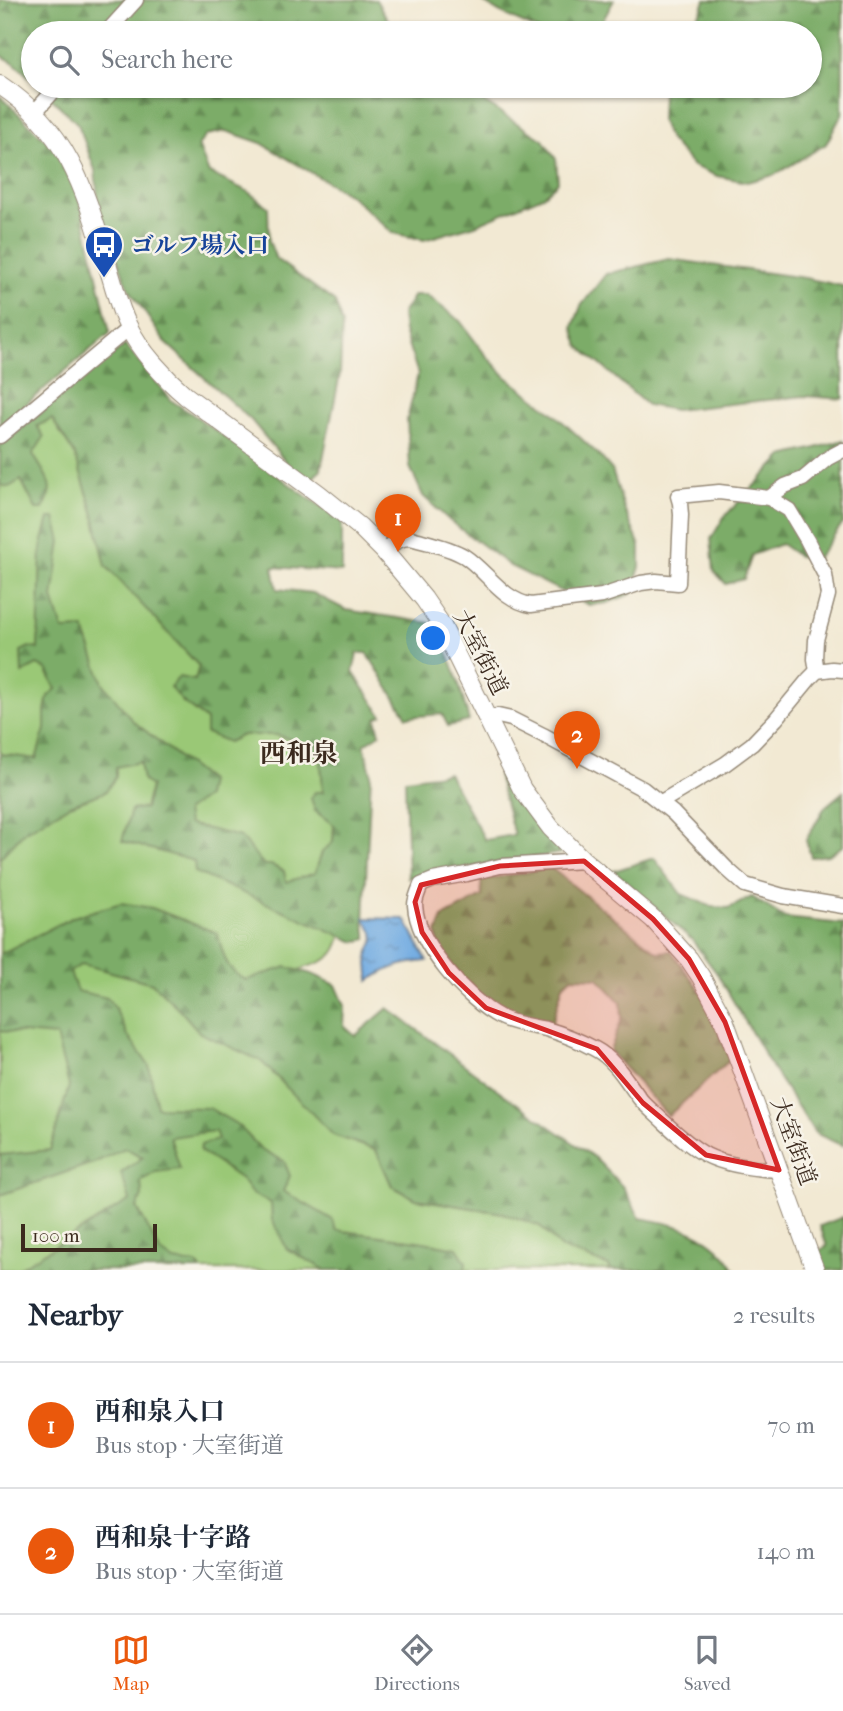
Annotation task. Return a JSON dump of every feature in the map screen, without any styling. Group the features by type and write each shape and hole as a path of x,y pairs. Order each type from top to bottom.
{"main road":[{"name":"大室街道","path":"0,85 34,113 74,166 89,203 129,328 167,380 319,494 360,527 384,551 424,598 441,624 522,789 551,828 584,861 653,919 690,959 725,1022 815,1270"}],"street":[{"path":"117,21 136,0"},
{"path":"34,113 47,98"},
{"path":"0,436 129,328"},
{"path":"769,498 785,486 803,478 828,457 843,450"},
{"path":"384,551 398,539 411,538 456,552 524,604 601,596 640,583 678,583 681,515 678,496 719,492 769,498 789,510 825,575 828,594 816,640 817,671"},
{"path":"660,802 725,764 752,744 817,671 843,670"},
{"path":"486,718 498,716 511,719 643,789 685,825 726,869 746,885 783,896 843,906"},
{"path":"584,861 500,866 421,885 415,902 422,932 449,973 468,995 485,1008 513,1023 550,1030 597,1049 614,1063 643,1103 677,1135 706,1155 754,1169 779,1170"}],"highlighted area":[{"path":"584,861 653,919 689,959 725,1022 779,1170 706,1155 643,1103 597,1049 486,1008 449,973 422,932 415,902 421,885 500,866"}],"green space":[{"path":"0,0 376,0 389,21 21,21 21,69 0,55"},
{"path":"480,0 614,0 603,21 518,21"},
{"path":"705,0 843,0 842,114 826,144 774,175 747,182 717,176 693,166 669,139 661,121 662,98 822,98 822,21 695,21"},
{"path":"0,96 54,148 78,192 110,333 0,426"},
{"path":"51,98 478,98 543,140 556,159 558,182 543,196 475,225 424,240 393,233 351,196 261,143 226,131 207,135 198,145 209,173 247,191 268,207 269,241 276,259 335,302 342,325 340,374 321,469 306,486 251,420 164,341 128,287 99,209 95,170 78,124"},
{"path":"669,259 843,286 843,399 804,396 675,410 647,405 579,346 573,327 581,306 606,274"},
{"path":"414,295 426,295 460,321 505,376 552,412 612,470 640,546 640,567 631,594 607,603 589,605 510,566 450,521 423,496 410,467 407,420 418,374 404,332 402,314"},
{"path":"125,345 172,401 342,520 342,572 273,567 277,589 313,593 346,610 430,623 450,658 469,721 448,726 442,714 407,717 367,653 357,653 353,672 382,715 376,718 380,734 364,745 371,773 364,922 367,939 355,942 195,872 194,861 122,841 131,810 145,808 151,786 143,781 140,762 116,767 116,777 105,792 70,805 24,832 0,858 0,754 36,759 45,729 48,696 56,689 46,669 37,665 22,673 21,651 29,647 38,649 41,548 49,518 55,518 61,541 53,598 63,630 84,629 103,683 133,721 209,781 206,797 186,811 188,824 240,837 264,865 284,871 286,882 315,873 322,852 333,842 334,825 315,811 311,798 315,792 323,792 321,761 311,746 277,735 242,735 228,742 206,733 206,720 183,702 170,687 179,677 195,680 199,666 106,566 93,511 75,455 52,419 37,426 44,437 33,454 50,486 43,509 36,509 21,480 9,487 0,485 0,446"},
{"path":"47,408 75,455 107,566 199,666 195,681 171,687 183,702 228,742 242,735 277,735 311,746 321,761 323,792 315,811 334,825 341,936 331,956 299,970 333,1135 376,1150 392,1186 416,1199 503,1213 540,1226 561,1248 609,1266 611,1270 0,1270 0,446"},
{"path":"843,440 843,523 817,558 798,556 781,544 752,555 744,579 726,584 714,571 711,539 724,517 783,456"},
{"path":"448,773 485,840 514,835 498,775 507,777 531,819 561,853 408,878 405,779"},
{"path":"843,792 843,846 828,855 811,857 806,840 825,807"},
{"path":"654,858 681,894 712,907 729,908 752,897 785,918 843,924 843,1146 815,1133 776,1074 718,975 692,940 614,871"},
{"path":"551,868 657,952 671,951 702,993 731,1059 668,1116 610,1051 622,1018 621,1003 598,978 572,977 563,985 551,1027 503,1011 474,992 439,948 437,933 443,917 482,896 481,880"},
{"path":"121,903 152,908 217,933 229,966 246,980 286,967 312,974 336,985 345,1006 344,1026 355,1036 388,1008 595,1158 623,1187 640,1218 681,1228 706,1239 727,1258 735,1270 611,1270 609,1266 561,1248 540,1226 503,1213 416,1199 392,1186 376,1150 333,1135 261,1061 200,1033 152,983 82,964 70,972 77,991 107,998 115,1008 127,1034 149,1066 157,1107 209,1108 238,1125 261,1149 284,1161 290,1176 283,1191 333,1220 336,1230 457,1248 466,1262 465,1270 325,1270 287,1249 272,1220 271,1203 252,1194 241,1179 200,1151 201,1145 218,1139 215,1131 170,1137 180,1169 156,1172 141,1181 142,1196 137,1208 160,1251 174,1261 196,1264 202,1270 16,1270 130,1200 121,1173 143,1157 125,1148 96,1162 0,1195 0,1155 50,1150 69,1086 56,1036 0,1031 0,954 73,917"},
{"path":"843,1217 843,1270 825,1270 817,1252 827,1246 820,1226"}],"water":[{"path":"364,918 405,919 427,961 396,967 369,981 368,957 374,941 373,932"}],"place":[{"name":"ゴルフ場入口","path":"104,279"},
{"name":"西和泉入口","path":"398,552"},
{"name":"西和泉十字路","path":"577,769"}],"district":[{"name":"西和泉","path":"299,753"}]}
